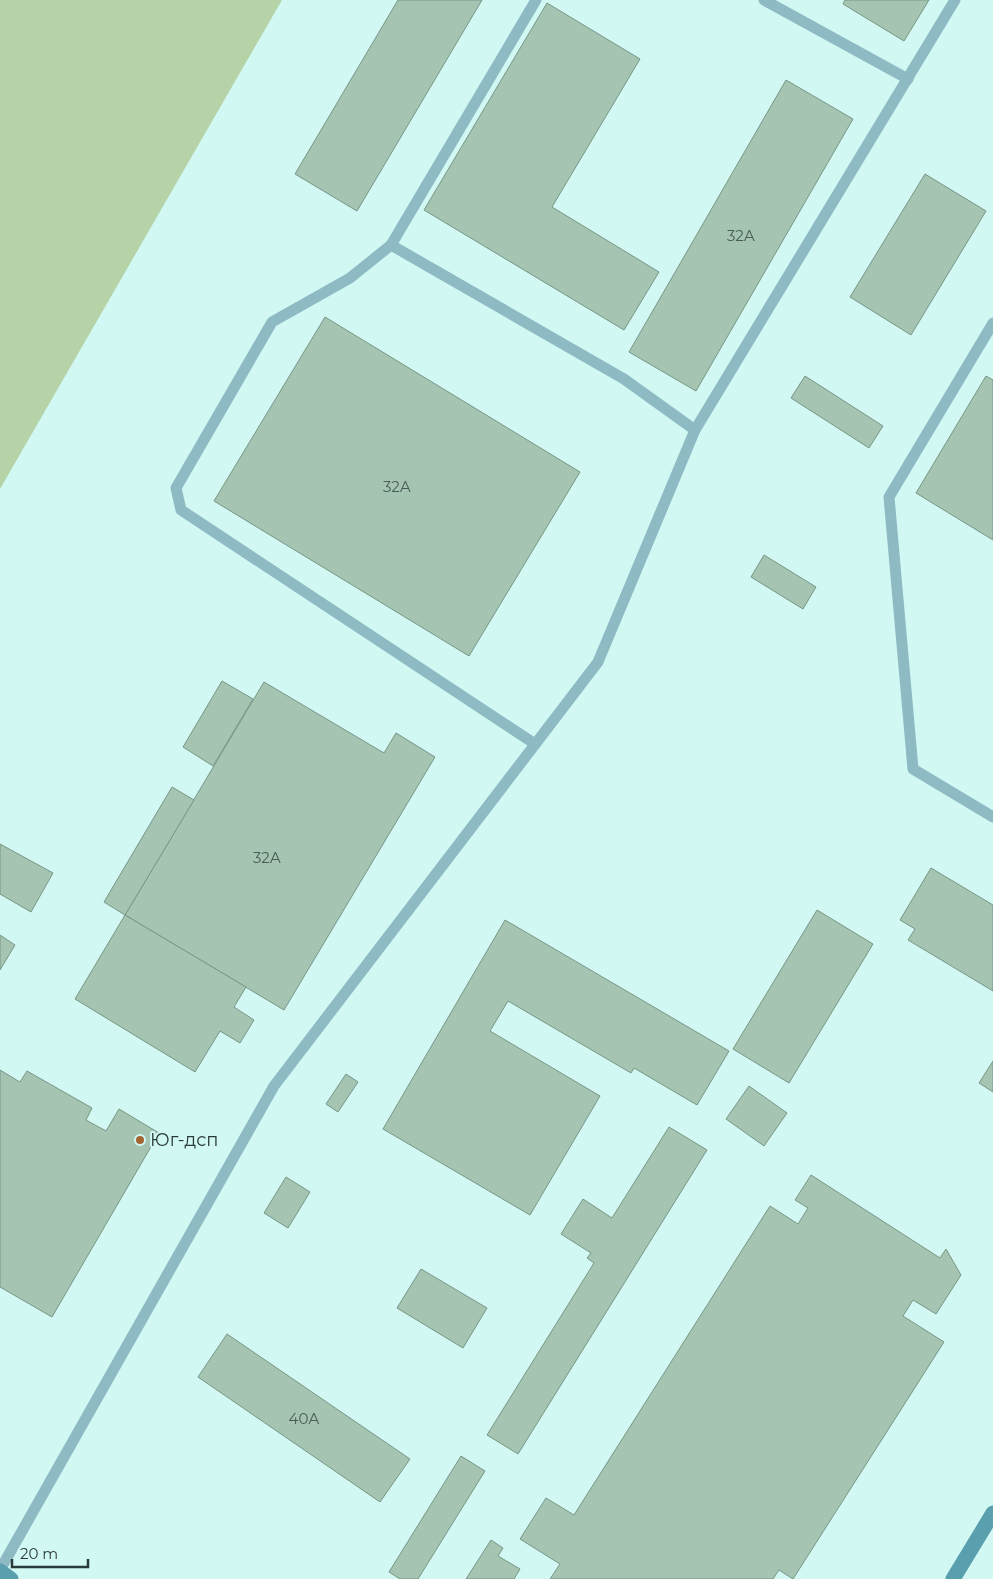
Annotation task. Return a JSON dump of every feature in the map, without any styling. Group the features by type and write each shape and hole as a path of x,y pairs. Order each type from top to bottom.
{"main road":[{"path":"953,1579 993,1513"},
{"path":"0,1570 11,1579"}],"lane":[{"path":"535,744 181,510 176,488 272,322 350,278 391,245 536,0"},
{"path":"764,0 908,79"},
{"path":"0,1570 274,1086 598,662 695,430 955,0"},
{"path":"391,245 624,378 695,430"},
{"path":"993,324 889,497 914,769 993,817"}],"green space":[{"path":"0,0 282,0 0,489"}],"building":[{"path":"398,0 482,0 357,211 295,174"},
{"path":"845,0 929,0 904,41 843,4"},
{"path":"547,3 640,59 552,207 659,272 624,330 424,210"},
{"path":"786,80 853,119 696,391 629,352"},
{"path":"925,174 986,211 911,335 850,297"},
{"path":"325,317 580,472 469,656 214,501"},
{"path":"805,376 883,426 869,448 791,398"},
{"path":"986,376 993,380 993,540 916,493"},
{"path":"764,555 816,587 803,609 751,577"},
{"path":"222,681 253,699 213,766 183,747"},
{"path":"264,682 384,753 396,733 435,757 284,1010 125,915"},
{"path":"172,787 194,800 125,915 104,902"},
{"path":"0,844 53,873 31,912 0,894"},
{"path":"931,868 993,905 993,991 908,940 915,929 900,920"},
{"path":"817,910 873,944 789,1083 733,1049"},
{"path":"125,915 246,987 234,1007 254,1020 240,1043 220,1031 195,1072 75,999"},
{"path":"505,920 729,1051 697,1105 634,1068 631,1073 508,1001 490,1031 600,1096 530,1215 383,1129"},
{"path":"0,935 15,945 0,970"},
{"path":"993,1061 993,1092 979,1083"},
{"path":"0,1070 20,1082 27,1071 92,1108 86,1120 106,1131 119,1109 159,1133 52,1317 0,1287"},
{"path":"346,1074 358,1082 338,1112 326,1104"},
{"path":"749,1086 787,1113 764,1146 726,1119"},
{"path":"669,1127 707,1150 518,1454 487,1435 594,1263 587,1258 591,1253 561,1234 583,1199 612,1218"},
{"path":"811,1175 940,1258 946,1249 961,1275 936,1314 913,1300 903,1316 944,1342 793,1579 779,1570 773,1579 550,1579 560,1564 520,1539 546,1498 574,1515 770,1206 798,1224 808,1208 795,1200"},
{"path":"286,1177 310,1192 288,1228 264,1213"},
{"path":"421,1269 487,1308 463,1348 397,1308"},
{"path":"227,1334 410,1459 380,1502 198,1377"},
{"path":"461,1456 485,1471 418,1579 400,1579 389,1572"},
{"path":"491,1540 503,1548 498,1556 520,1569 514,1579 466,1579"}],"place":[{"name":"Юг-дсп","path":"140,1140"}]}
